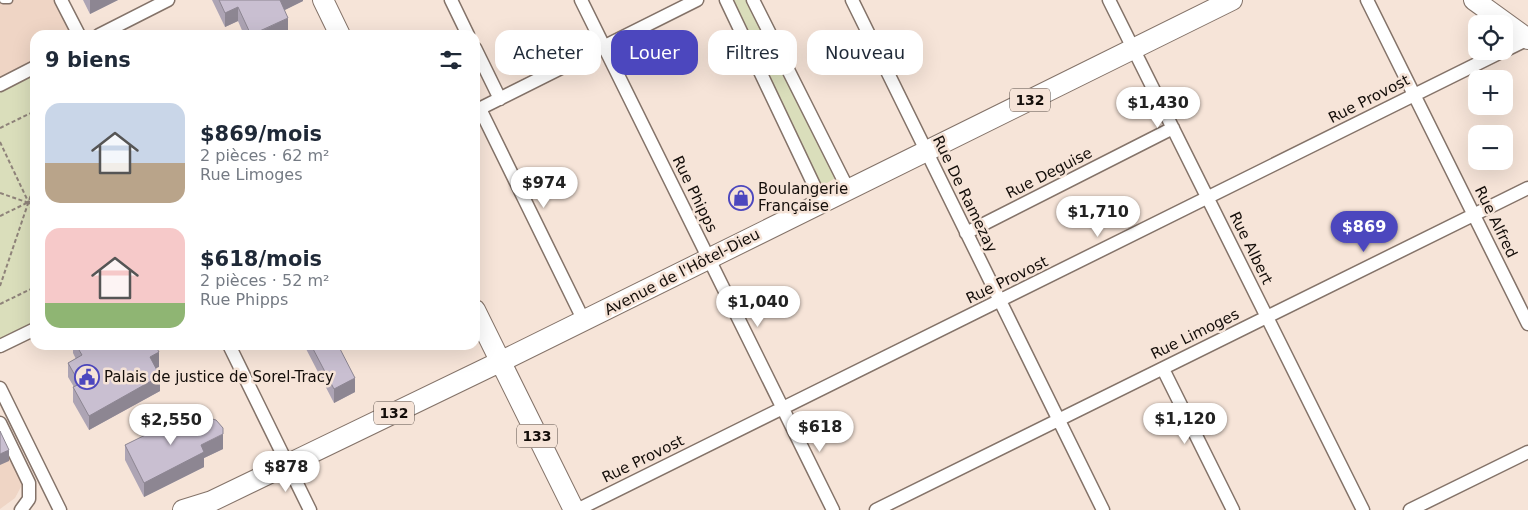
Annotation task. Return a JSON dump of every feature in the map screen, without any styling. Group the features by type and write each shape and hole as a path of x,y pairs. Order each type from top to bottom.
{"main road":[{"path":"323,0 338,30"},
{"name":"Avenue de l'Hôtel-Dieu","path":"188,509 212,501 501,362 1232,0"},
{"path":"1474,0 1528,39"},
{"name":"133","path":"480,320 576,510"}],"street":[{"path":"61,0 76,30"},
{"path":"107,30 148,4 168,0"},
{"path":"451,0 466,30"},
{"name":"Rue Phipps","path":"581,0 833,510"},
{"path":"480,109 697,0"},
{"path":"726,0 822,202"},
{"path":"753,0 848,189"},
{"name":"Rue De Ramezay","path":"852,0 1103,510"},
{"name":"Rue Albert","path":"1109,0 1363,510"},
{"name":"Rue Alfred","path":"1367,0 1528,324"},
{"name":"Rue Provost","path":"1513,46 1528,39"},
{"path":"480,58 500,99"},
{"name":"Rue Provost","path":"576,510 1000,302 1485,60"},
{"path":"0,85 30,70"},
{"path":"480,114 584,321"},
{"name":"Rue Deguise","path":"966,233 1173,128"},
{"name":"Rue Limoges","path":"876,510 1528,188"},
{"path":"0,346 30,331"},
{"path":"231,350 310,510"},
{"path":"1162,369 1233,510"},
{"path":"0,388 60,510"},
{"path":"0,423 29,483 30,495 21,510"},
{"path":"1410,510 1528,452"}],"lane":[{"path":"3,0 9,0"}],"path":[{"path":"0,128 30,113"},
{"path":"0,142 30,206"},
{"path":"0,193 28,202"},
{"path":"0,286 30,197"},
{"path":"0,216 28,202"},
{"path":"0,304 30,289"}],"shaded area":[{"path":"0,0 61,0 76,30 30,30 30,70 0,85"},
{"path":"0,433 23,483 15,498 0,509"}],"green space":[{"path":"721,0 750,0 765,30 737,30"},
{"path":"30,72 30,327 0,342 0,87"},
{"path":"762,75 787,75 837,177 822,186"}],"building":[{"path":"219,0 280,0 288,18 262,30 249,30 238,7 225,13"},
{"path":"79,350 158,350 159,352 150,357 160,376 89,416 73,387 80,384 68,363 82,355"},
{"path":"314,350 341,350 355,378 334,389"},
{"path":"190,413 197,426 212,419 216,420 223,428 223,434 201,445 204,452 144,483 125,445"},
{"path":"0,431 9,450 0,454"}],"place":[{"name":"Boulangerie Française","path":"741,198"},
{"name":"Palais de justice de Sorel-Tracy","path":"87,377"}]}
